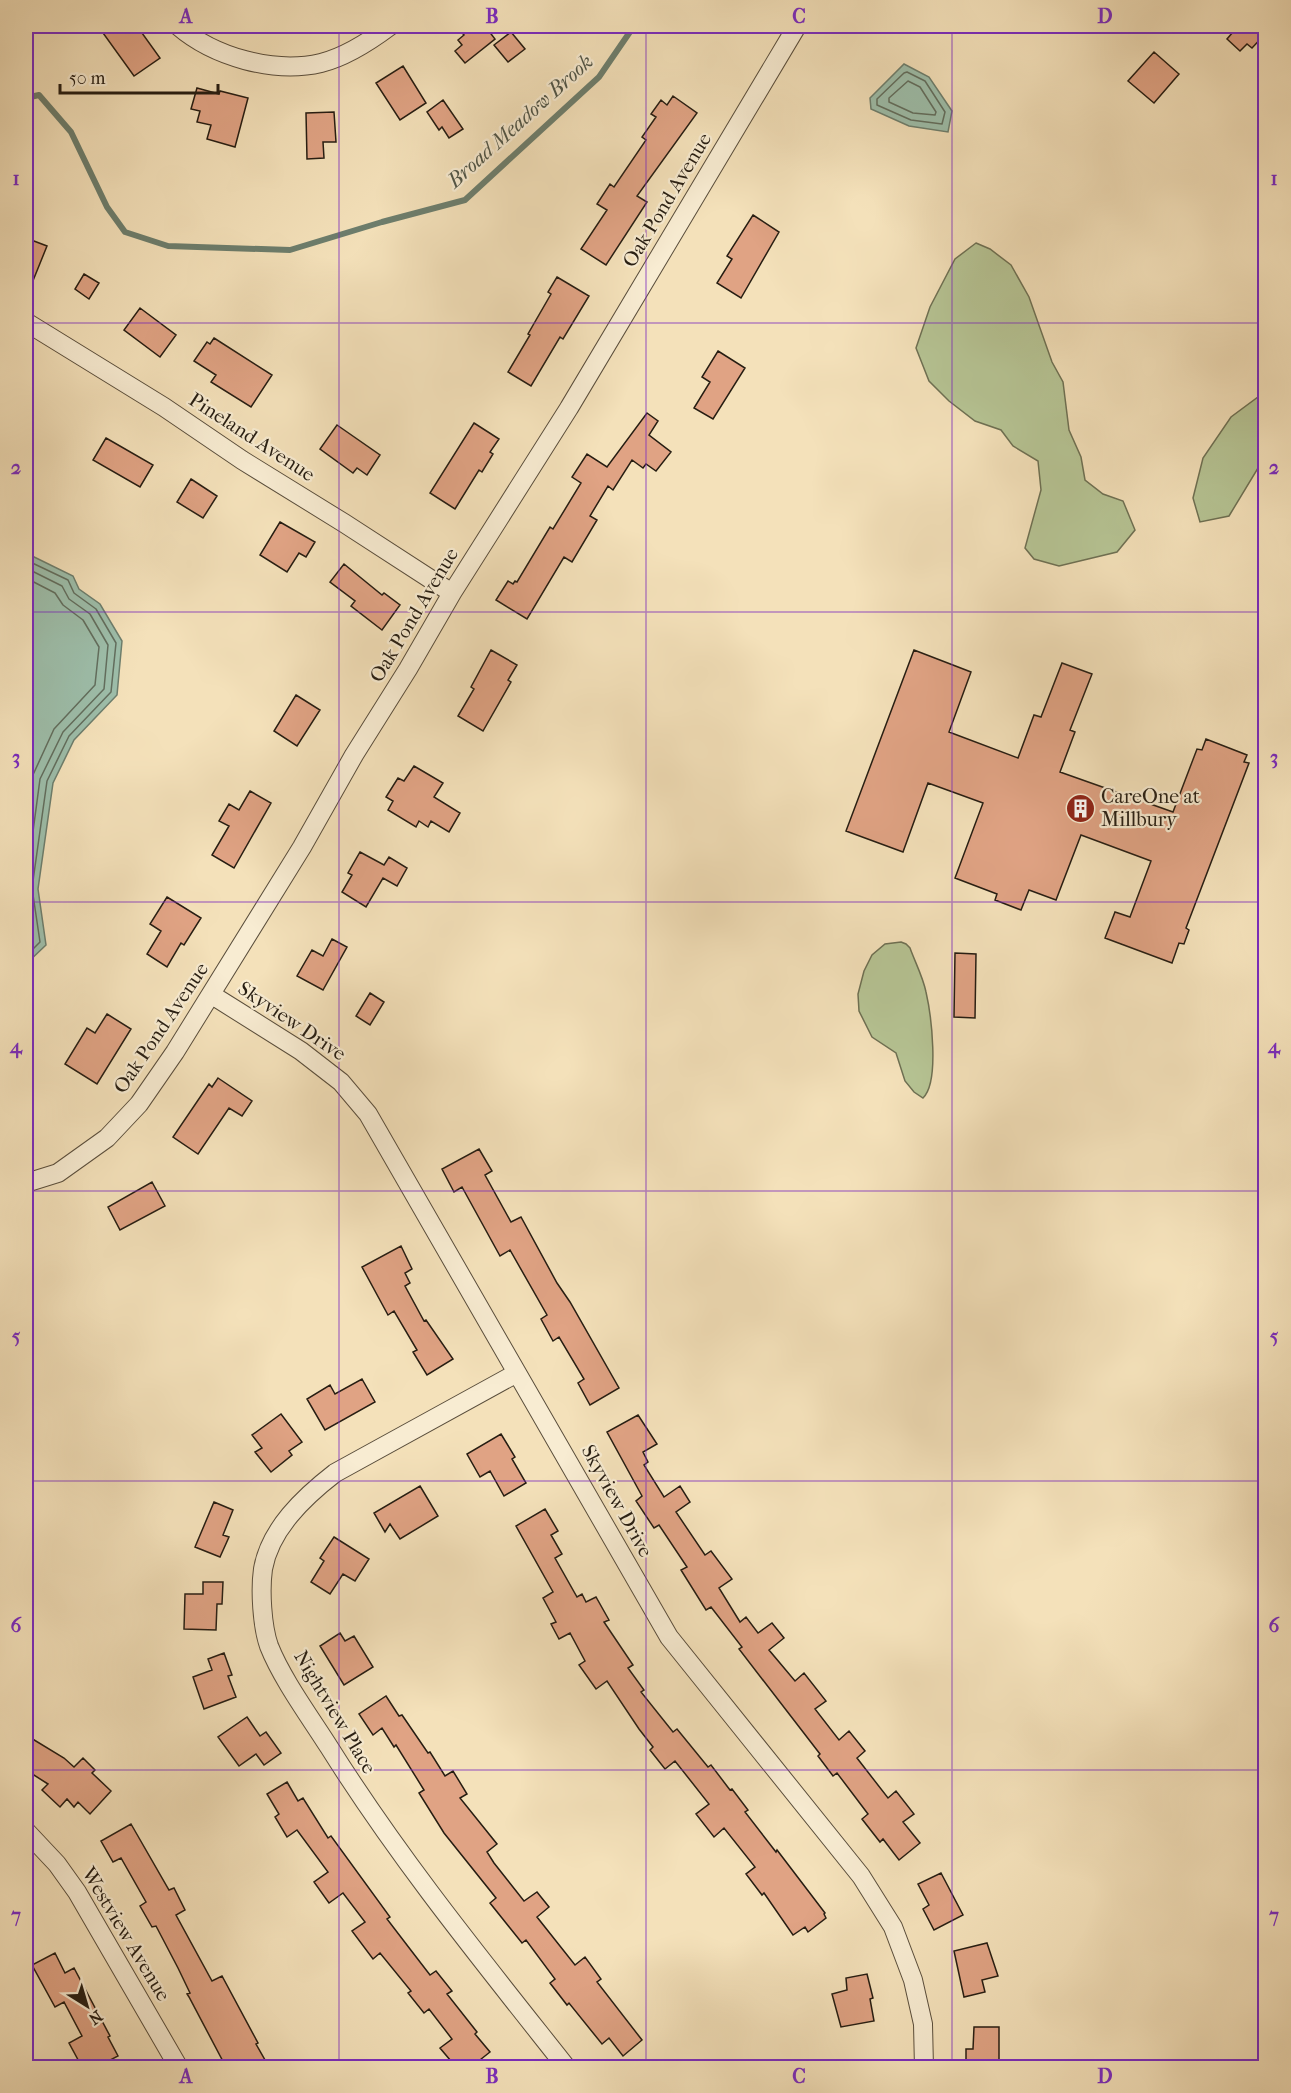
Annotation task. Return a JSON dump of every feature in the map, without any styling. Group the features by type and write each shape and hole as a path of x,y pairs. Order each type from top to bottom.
{"street":[{"path":"178,26 193,39 214,49 240,58 293,66 320,63 338,57 390,26"},
{"name":"Oak Pond Avenue","path":"26,1183 58,1173 76,1162 121,1125 139,1104 212,995 302,847 354,755 452,593 569,408 797,26"},
{"name":"Pineland Avenue","path":"26,322 164,407 242,460 452,593"},
{"name":"Skyview Drive","path":"212,995 302,1051 341,1082 368,1114 669,1637 861,1876 893,1927 913,1980 921,2013 924,2067"},
{"name":"Nightview Place","path":"517,1373 335,1473 310,1493 292,1513 271,1544 263,1569 262,1604 269,1645 289,1684 361,1798 432,1898 567,2067"},
{"name":"Westview Avenue","path":"26,1831 57,1864 77,1892 179,2067"}],"shaded area":[{"path":"976,243 990,249 1011,265 1029,297 1052,362 1063,382 1069,430 1081,457 1085,480 1103,494 1123,501 1135,530 1117,552 1059,566 1034,559 1025,548 1041,490 1038,461 1013,446 1001,430 975,421 949,401 929,381 916,348 930,307 955,259"},
{"path":"1258,397 1265,397 1265,463 1258,468 1229,516 1200,522 1193,498 1203,458 1231,417"},
{"path":"901,942 910,948 919,970 925,986 930,1016 933,1063 928,1090 923,1098 914,1092 905,1081 896,1053 872,1037 859,1011 858,994 864,971 872,955 885,944"}],"water":[{"path":"904,64 929,77 952,111 948,132 909,126 871,109 870,98"},
{"path":"26,553 73,576 79,589 100,604 122,641 117,695 74,740 53,783 38,889 46,945 26,964"}],"building":[{"path":"98,26 137,26 160,58 134,76"},
{"path":"456,26 485,26 495,39 465,63 455,51 462,45 458,40 464,35"},
{"path":"1226,26 1266,26 1266,33 1252,48 1247,44 1240,51 1227,39 1233,32"},
{"path":"511,32 525,49 508,62 494,45"},
{"path":"1154,52 1179,74 1154,103 1128,81"},
{"path":"403,66 426,103 400,120 376,83"},
{"path":"197,88 248,98 235,147 207,139 211,125 197,122 200,111 191,109"},
{"path":"673,96 697,113 637,196 647,202 606,265 581,249 607,210 597,204 610,184 614,187 646,140 642,137 656,117 651,114 661,100 667,105"},
{"path":"443,100 463,129 449,138 442,127 439,130 427,112"},
{"path":"334,112 336,142 323,142 324,158 307,159 306,113"},
{"path":"753,215 779,232 741,298 717,283 732,259 727,256"},
{"path":"26,238 47,246 26,298"},
{"path":"84,274 99,283 89,299 75,289"},
{"path":"557,277 589,296 563,339 560,337 531,386 508,372 530,335 528,334 551,294 548,292"},
{"path":"140,308 176,335 160,357 124,330"},
{"path":"214,338 272,375 251,407 211,382 216,375 194,361 207,342 210,344"},
{"path":"718,351 745,368 713,419 694,408 710,382 702,377"},
{"path":"647,413 658,421 649,435 671,452 656,471 646,464 643,468 632,460 613,490 608,486 590,516 597,520 572,562 564,557 527,619 496,600 508,581 513,584 517,582 550,527 553,529 581,483 572,477 587,454 607,467"},
{"path":"474,423 499,439 490,452 493,454 482,472 479,470 455,509 430,493"},
{"path":"337,425 380,455 367,475 357,468 353,473 320,449"},
{"path":"106,438 153,465 140,487 93,460"},
{"path":"191,479 217,496 203,518 177,502"},
{"path":"280,522 315,542 306,557 299,553 287,572 260,555"},
{"path":"344,564 382,595 384,593 400,605 382,630 351,606 355,601 330,582"},
{"path":"491,650 517,665 508,680 511,682 483,731 458,716 474,689 471,687"},
{"name":"CareOne at Millbury","path":"914,650 971,672 949,732 1018,758 1034,715 1041,717 1062,663 1092,674 1070,730 1075,732 1060,772 1173,812 1197,749 1202,750 1206,739 1247,755 1244,762 1249,763 1186,928 1189,930 1184,944 1179,943 1172,963 1105,938 1115,912 1130,917 1151,861 1081,835 1056,900 1029,890 1021,910 995,900 997,894 955,878 983,803 928,783 903,852 846,831"},
{"path":"296,695 320,710 297,746 274,731"},
{"path":"414,766 443,783 434,797 460,813 449,832 431,821 428,827 419,821 416,827 388,810 393,801 386,797 398,778 404,781"},
{"path":"250,791 271,803 234,868 212,855 229,826 219,821 229,804 239,810"},
{"path":"360,852 384,865 389,857 407,868 397,886 383,878 366,907 342,892 352,875 348,873"},
{"path":"167,897 201,918 184,945 181,943 167,967 147,954 161,931 150,924"},
{"path":"332,939 347,947 323,990 297,976 312,950 323,956"},
{"path":"955,953 976,954 975,1018 954,1017"},
{"path":"370,993 384,1002 370,1025 356,1016"},
{"path":"107,1014 131,1029 97,1084 65,1064 87,1028 95,1033"},
{"path":"218,1078 252,1101 242,1116 229,1108 198,1154 173,1137 209,1084 212,1087"},
{"path":"479,1149 492,1171 485,1175 511,1222 521,1217 619,1388 590,1405 578,1383 584,1379 559,1337 553,1341 541,1319 547,1315 510,1250 500,1256 462,1187 454,1192 442,1169"},
{"path":"152,1182 165,1206 120,1230 108,1207"},
{"path":"401,1246 412,1269 405,1273 410,1283 405,1286 424,1321 426,1320 453,1359 427,1375 413,1352 417,1350 394,1311 388,1315 362,1267"},
{"path":"362,1379 375,1402 325,1430 307,1399 330,1385 335,1394"},
{"path":"281,1414 302,1442 289,1451 292,1455 271,1472 255,1452 262,1448 252,1435"},
{"path":"638,1415 657,1444 643,1452 648,1462 644,1465 664,1497 680,1486 690,1502 676,1512 705,1555 711,1551 732,1579 719,1588 740,1622 746,1617 758,1633 772,1623 784,1638 769,1650 795,1681 804,1673 826,1701 815,1709 839,1740 849,1731 865,1751 857,1758 888,1798 896,1791 914,1814 903,1822 920,1843 899,1860 883,1839 880,1842 862,1819 868,1814 837,1773 833,1776 818,1756 820,1754 739,1649 742,1647 711,1607 706,1610 681,1570 687,1567 659,1525 654,1528 636,1501 642,1496 607,1432"},
{"path":"501,1434 515,1457 512,1459 526,1483 504,1496 490,1471 480,1477 467,1454"},
{"path":"420,1486 438,1516 400,1539 390,1524 385,1532 374,1513"},
{"path":"214,1502 233,1510 223,1535 229,1537 220,1557 195,1547"},
{"path":"545,1509 558,1531 551,1535 562,1554 555,1558 577,1597 582,1594 586,1602 596,1597 609,1620 604,1622 633,1665 628,1668 644,1690 641,1692 673,1732 677,1729 708,1767 711,1765 730,1790 732,1789 748,1810 745,1812 825,1913 826,1918 808,1932 805,1927 793,1935 764,1893 762,1895 746,1874 755,1867 724,1828 714,1837 696,1814 709,1804 675,1761 665,1769 650,1750 653,1747 607,1681 596,1689 579,1665 585,1661 570,1633 559,1639 551,1624 556,1622 543,1598 553,1592 516,1526"},
{"path":"334,1537 369,1559 355,1581 343,1574 330,1594 311,1582 324,1561 320,1558"},
{"path":"203,1582 223,1582 222,1604 217,1604 216,1630 184,1629 185,1594 203,1594"},
{"path":"340,1633 345,1641 354,1636 373,1667 344,1685 320,1646"},
{"path":"224,1653 232,1675 228,1676 236,1697 204,1709 193,1677 212,1670 208,1659"},
{"path":"386,1696 428,1753 430,1752 445,1776 453,1771 467,1794 460,1798 497,1844 487,1852 494,1863 524,1901 537,1892 549,1907 537,1917 575,1965 585,1957 601,1979 597,1982 642,2040 623,2056 609,2038 602,2044 550,1983 555,1979 526,1940 522,1943 490,1903 496,1898 444,1833 419,1793 424,1790 396,1745 394,1747 382,1728 373,1735 359,1714"},
{"path":"247,1717 260,1736 266,1732 281,1753 264,1765 256,1754 239,1766 218,1737"},
{"path":"26,1735 64,1758 74,1767 83,1758 95,1770 92,1773 111,1791 90,1814 78,1802 74,1807 67,1799 60,1807 42,1790 48,1784 26,1770"},
{"path":"287,1782 298,1801 303,1798 328,1838 331,1836 390,1917 387,1919 430,1975 436,1971 452,1991 447,1994 490,2052 471,2067 456,2067 440,2048 452,2039 429,2009 424,2013 408,1993 411,1991 380,1953 373,1959 352,1931 365,1922 343,1893 329,1903 314,1882 328,1872 297,1830 287,1837 275,1817 279,1814 267,1794"},
{"path":"131,1824 169,1890 174,1888 185,1910 176,1915 212,1981 222,1976 265,2060 251,2067 226,2067 187,1994 190,1993 156,1926 152,1927 140,1906 146,1902 121,1858 113,1862 101,1841"},
{"path":"941,1873 963,1915 934,1930 923,1909 929,1905 918,1884"},
{"path":"987,1943 998,1976 982,1980 985,1992 964,1997 954,1951"},
{"path":"55,1953 65,1973 74,1968 118,2056 97,2067 82,2067 69,2043 82,2036 64,2002 55,2007 32,1965"},
{"path":"867,1974 873,1998 870,1999 874,2021 841,2027 832,1994 847,1990 846,1978"},
{"path":"974,2027 999,2027 999,2067 966,2067 966,2049 973,2049"}],"waterway":[{"name":"Broad Meadow Brook","path":"26,98 39,95 71,132 107,207 125,232 168,246 290,250 465,200 599,77 634,26"}],"place":[{"name":"CareOne at Millbury","path":"1080,808"}]}
